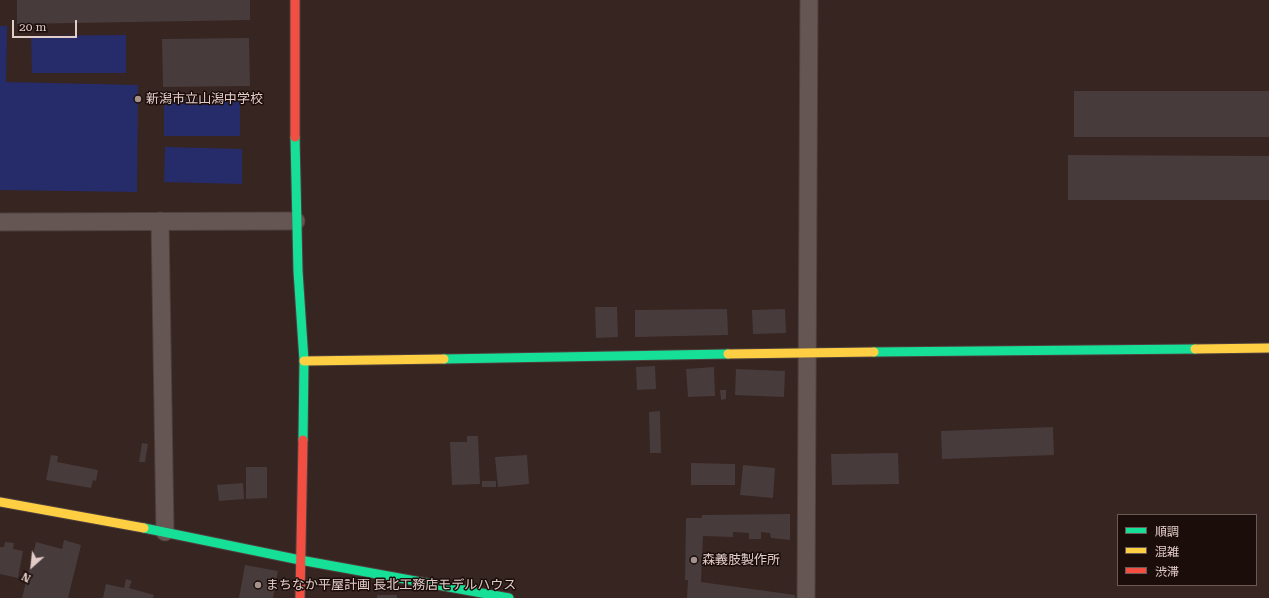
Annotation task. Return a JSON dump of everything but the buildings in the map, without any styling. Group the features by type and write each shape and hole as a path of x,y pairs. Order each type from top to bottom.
{"street":[{"path":"295,0 296,221 301,334 304,361 300,598"},
{"path":"806,598 809,0"},
{"path":"160,221 165,532"},
{"path":"0,222 296,221"},
{"path":"304,361 807,353 1269,348"},
{"path":"0,502 165,532 300,560 509,598"}],"shaded area":[{"path":"0,26 7,26 6,82 138,85 137,192 0,190"},
{"path":"126,35 126,73 32,73 31,36"},
{"path":"164,100 240,100 240,136 164,136"},
{"path":"165,147 242,149 242,184 164,182"}],"traffic: fast":[{"path":"295,137 298,271 304,361 303,440"},
{"path":"874,352 1195,349"},
{"path":"444,359 728,354"},
{"path":"144,528 300,560 509,598"}],"traffic: slow":[{"path":"1195,349 1269,348"},
{"path":"728,354 874,352"},
{"path":"304,361 444,359"},
{"path":"0,502 144,528"}],"traffic: jam":[{"path":"295,0 295,137"},
{"path":"300,598 303,440"}],"place":[{"name":"新潟市立山潟中学校","path":"138,99"},
{"name":"森義肢製作所","path":"694,560"},
{"name":"まちなか平屋計画 長北工務店モデルハウス","path":"258,585"}]}
